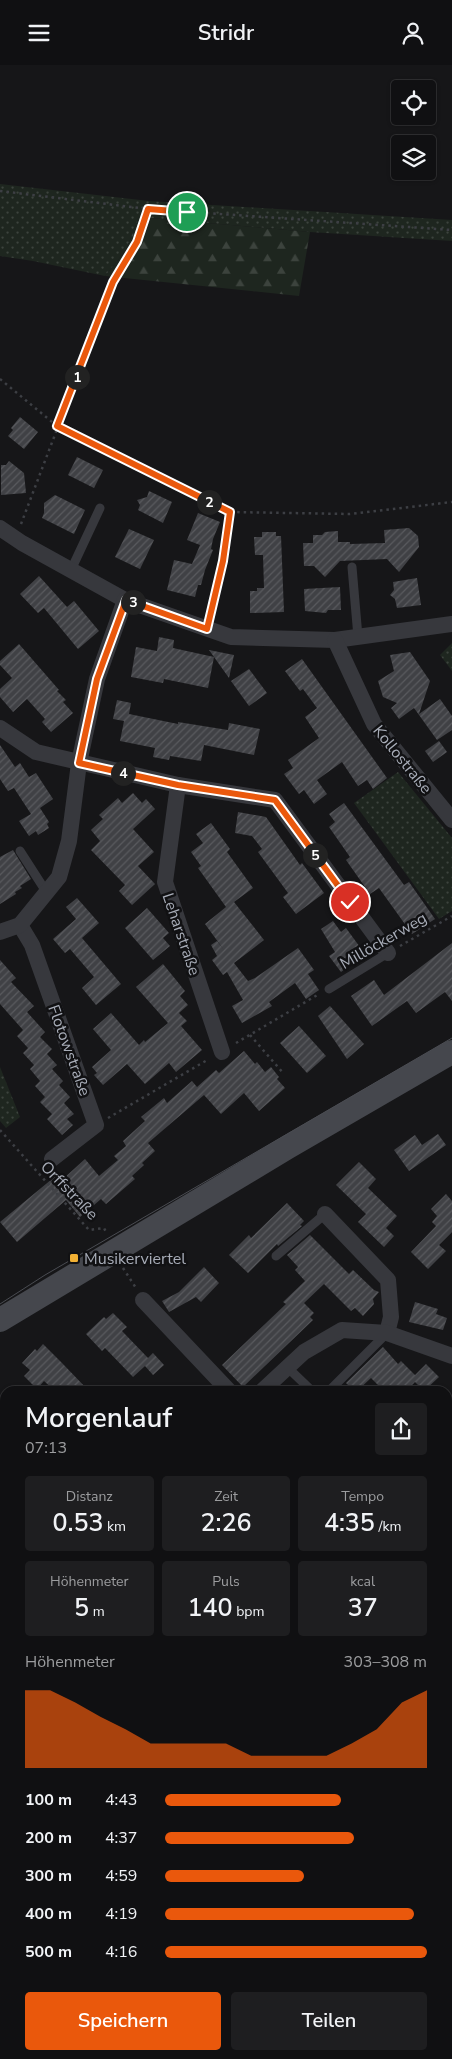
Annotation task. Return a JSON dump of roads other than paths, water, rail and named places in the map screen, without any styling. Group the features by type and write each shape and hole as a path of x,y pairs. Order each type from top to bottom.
{"main road":[{"path":"0,1320 119,1255 288,1147 452,1052"}],"street":[{"path":"0,527 16,539 126,600 231,637 335,640 452,625"},
{"path":"0,932 20,925 59,877 69,841 79,763 97,679 126,600"},
{"name":"Kollostraße","path":"335,640 374,724 452,820"},
{"path":"0,728 36,752 178,785 275,800 388,953"},
{"name":"Leharstraße","path":"178,785 165,882 222,1052"},
{"name":"Flotowstraße","path":"20,925 32,945 96,1125 52,1159"},
{"path":"325,1215 388,1280 391,1317 387,1333"},
{"path":"143,1300 224,1386"},
{"path":"267,1386 304,1352 342,1330 387,1333 452,1356"}],"lane":[{"path":"71,570 100,508"},
{"path":"207,629 223,561"},
{"path":"352,567 358,637"},
{"path":"20,851 46,893"},
{"name":"Millöckerweg","path":"329,989 388,953"},
{"path":"276,1256 325,1215"},
{"path":"333,1386 387,1333"},
{"path":"287,1367 307,1386"}],"tram line":[{"path":"0,1304 45,1275 452,1038"}],"place":[{"name":"Musikerviertel","path":"74,1258"}]}
